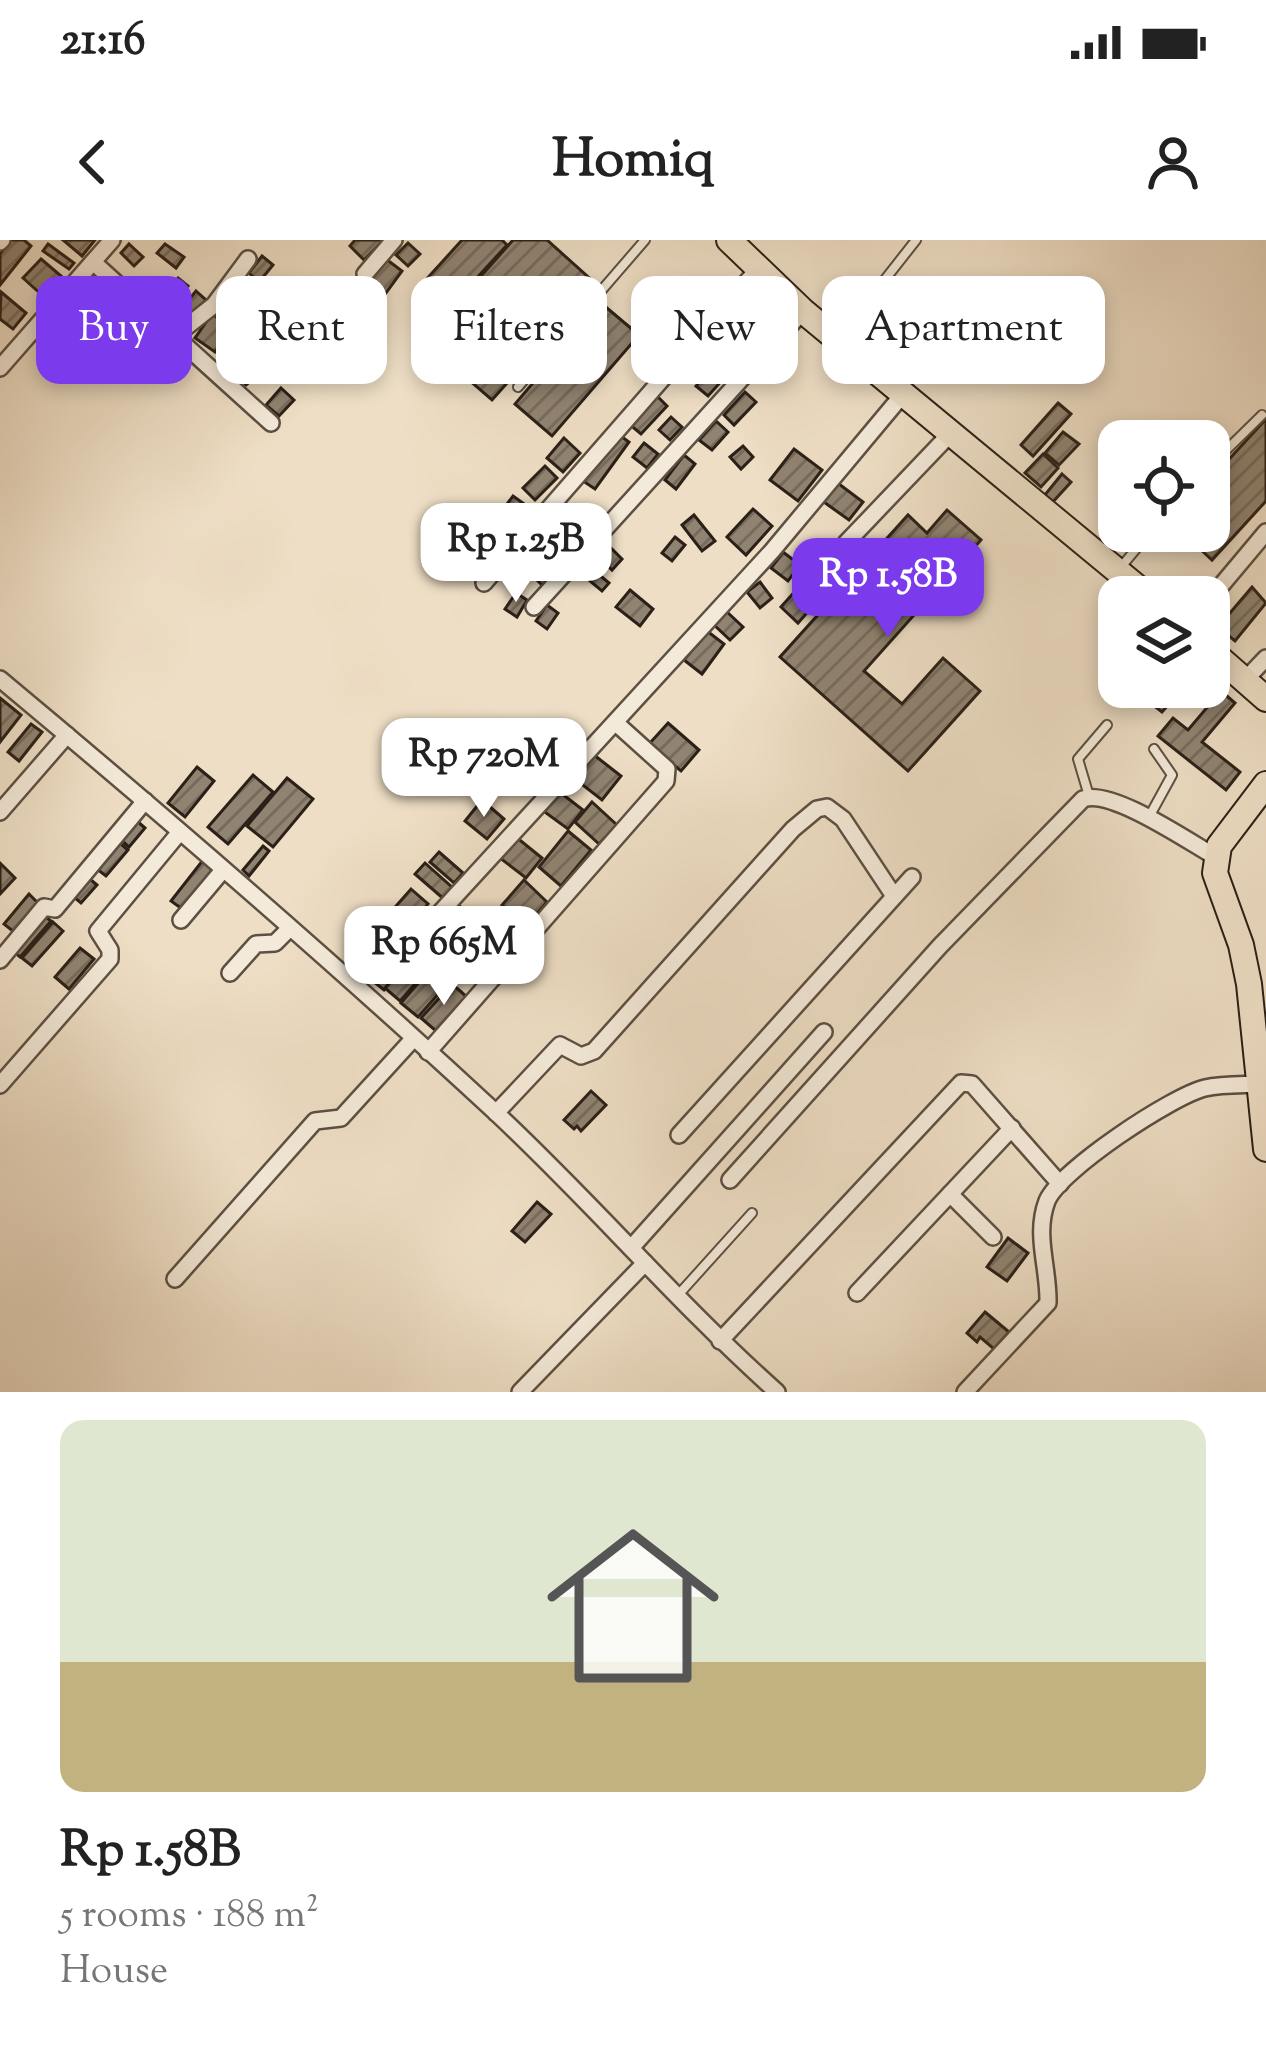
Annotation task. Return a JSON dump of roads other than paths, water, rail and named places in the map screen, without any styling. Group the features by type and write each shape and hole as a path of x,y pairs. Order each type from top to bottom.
{"main road":[{"path":"729,240 822,326"},
{"path":"893,384 1122,576"},
{"path":"1230,668 1266,699"},
{"path":"1266,784 1219,846 1216,857 1218,889 1241,945 1249,984 1266,1149"}],"street":[{"path":"0,368 112,240"},
{"path":"365,274 394,240"},
{"path":"192,322 214,304 248,259"},
{"path":"93,262 109,276"},
{"path":"484,584 759,268"},
{"path":"534,607 802,311"},
{"path":"192,350 271,423"},
{"path":"437,916 772,551 904,393"},
{"path":"847,543 950,434"},
{"path":"1229,576 1266,532"},
{"path":"1245,680 1266,658"},
{"path":"0,680 145,800 496,1113 720,1341 777,1392"},
{"path":"428,1052 666,781 667,769 616,724"},
{"path":"0,812 68,735"},
{"path":"730,1180 940,946 1089,796 1148,818 1216,857"},
{"path":"0,960 44,907 55,909 145,800"},
{"path":"496,1113 560,1045 581,1056 594,1051 817,808 827,807 843,819 894,896"},
{"path":"0,1085 110,959 110,950 98,932 179,833"},
{"path":"181,920 223,870"},
{"path":"679,1135 912,877"},
{"path":"230,973 256,944 274,944 289,928"},
{"path":"631,1249 824,1032"},
{"path":"175,1279 316,1121 341,1118 413,1039"},
{"path":"720,1341 961,1083 972,1084 1060,1184"},
{"path":"965,1392 1048,1303 1041,1231 1047,1201 1060,1184 1100,1148 1167,1106 1204,1088 1261,1084"},
{"path":"857,1293 1012,1128"},
{"path":"950,1194 993,1238"},
{"path":"520,1392 645,1263"}],"lane":[{"path":"518,387 644,240"},
{"path":"888,276 916,240"},
{"path":"1230,446 1262,415"},
{"path":"1117,572 1134,552"},
{"path":"1089,796 1078,759 1108,724"},
{"path":"1148,818 1172,775 1154,749"},
{"path":"678,1295 752,1213"}]}
